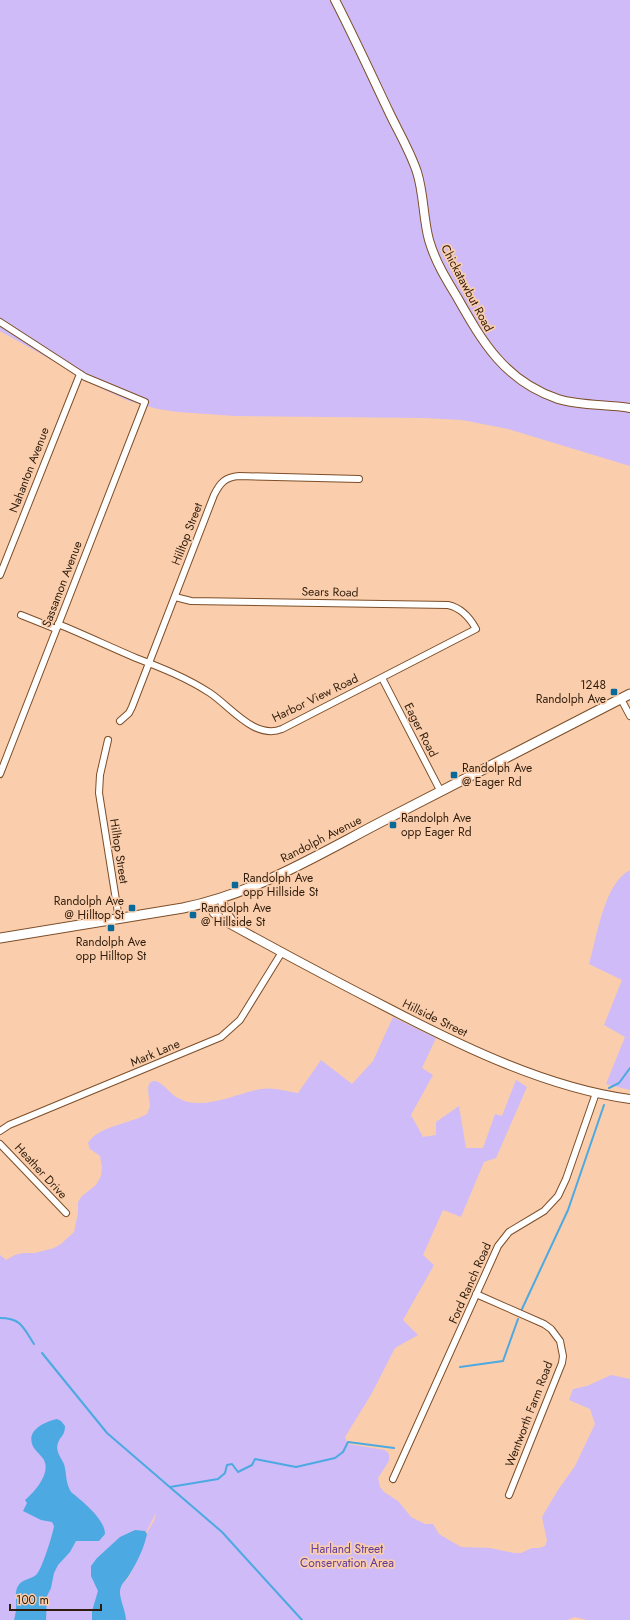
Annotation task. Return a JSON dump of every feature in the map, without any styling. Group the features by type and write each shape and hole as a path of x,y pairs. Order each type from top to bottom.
{"main road":[{"name":"Chickatawbut Road","path":"335,0 364,57 417,171 422,194 427,233 436,260 484,344 509,371 538,391 572,402 630,408"},
{"name":"Randolph Avenue","path":"0,938 119,919 221,899 273,877 630,694"},
{"name":"Hillside Street","path":"221,899 228,917 240,930"},
{"name":"Hillside Street","path":"209,902 214,913 219,918 348,988 439,1034 502,1062 558,1082 596,1094 630,1099"}],"street":[{"path":"0,322 80,374"},
{"name":"Sassamon Avenue","path":"0,774 145,402 97,383 80,374"},
{"name":"Nahanton Avenue","path":"0,575 80,374"},
{"name":"Hilltop Street","path":"120,721 130,710 214,495 224,480 239,476 359,479"},
{"name":"Sears Road","path":"174,597 192,601 448,605 462,611 476,629"},
{"name":"Harbor View Road","path":"21,615 57,627 193,682 217,698 253,727 268,732 282,728 476,629"},
{"name":"Eager Road","path":"382,678 441,792"},
{"path":"621,699 630,716"},
{"name":"Hilltop Street","path":"108,740 100,775 99,793 119,919"},
{"name":"Mark Lane","path":"0,1131 9,1125 221,1037 240,1020 282,952"},
{"name":"Ford Ranch Road","path":"393,1480 502,1239 518,1225 544,1211 558,1196 566,1179 596,1094"},
{"name":"Heather Drive","path":"0,1144 66,1213"},
{"name":"Wentworth Farm Road","path":"476,1294 544,1324 556,1335 562,1348 562,1363 509,1495"}],"green space":[{"path":"0,0 630,0 630,466 508,429 462,420 424,418 235,416 158,409 129,401 105,390 0,331"},
{"path":"630,870 630,1090 606,1084 625,1037 604,1025 622,980 589,964 608,898 614,886 621,877"},
{"name":"Harland Street Conservation Area","path":"393,1017 436,1038 422,1068 433,1075 411,1115 423,1137 436,1135 436,1122 459,1106 466,1148 483,1148 495,1114 502,1116 516,1080 527,1087 496,1158 484,1162 461,1217 443,1210 423,1255 434,1265 403,1320 418,1335 395,1348 372,1393 345,1437 348,1444 385,1450 389,1454 389,1461 378,1478 380,1487 384,1492 398,1501 411,1517 425,1524 433,1524 439,1534 461,1547 490,1548 521,1553 532,1548 545,1546 547,1541 542,1517 558,1490 575,1466 595,1424 590,1409 569,1400 573,1389 587,1386 611,1375 630,1379 630,1620 587,1620 575,1617 567,1620 0,1620 0,1255 6,1260 23,1253 35,1253 54,1248 61,1244 74,1232 78,1213 78,1202 82,1196 96,1185 101,1176 102,1167 100,1156 90,1149 88,1143 93,1137 107,1129 147,1114 150,1105 148,1087 151,1082 156,1081 176,1097 188,1102 204,1103 261,1089 275,1089 298,1093 321,1060 352,1084 373,1061","holes":["156,1513 154,1521 147,1532 139,1556 127,1580 122,1578"]}],"water":[{"path":"57,1419 65,1426 57,1449 64,1464 69,1488 71,1492 87,1505 97,1516 104,1528 105,1534 99,1541 76,1541 70,1552 58,1565 47,1596 46,1620 14,1620 18,1586 22,1582 34,1577 41,1567 54,1526 52,1522 41,1520 23,1511 27,1503 25,1500 40,1483 46,1468 43,1459 34,1448 32,1442 33,1432 41,1425"},
{"path":"135,1530 145,1531 147,1534 144,1545 134,1567 122,1584 120,1590 126,1620 92,1620 92,1611 98,1591 91,1576 91,1566 97,1558 120,1537"}],"waterway":[{"path":"609,1088 619,1083 630,1068"},
{"path":"522,1309 568,1210 604,1105"},
{"path":"0,1318 7,1318 21,1325 34,1344"},
{"path":"460,1367 503,1361 518,1319"},
{"path":"42,1353 107,1433 222,1532 302,1620"},
{"path":"170,1487 218,1479 225,1473 227,1465 232,1464 238,1472 252,1465 255,1459 296,1467 335,1458 343,1452 348,1442 394,1448"}],"place":[{"name":"1248 Randolph Ave","path":"614,692"},
{"name":"Randolph Ave @ Eager Rd","path":"454,775"},
{"name":"Randolph Ave opp Eager Rd","path":"393,825"},
{"name":"Randolph Ave opp Hillside St","path":"235,885"},
{"name":"Randolph Ave @ Hilltop St","path":"132,908"},
{"name":"Randolph Ave @ Hillside St","path":"193,915"},
{"name":"Randolph Ave opp Hilltop St","path":"111,928"}]}
